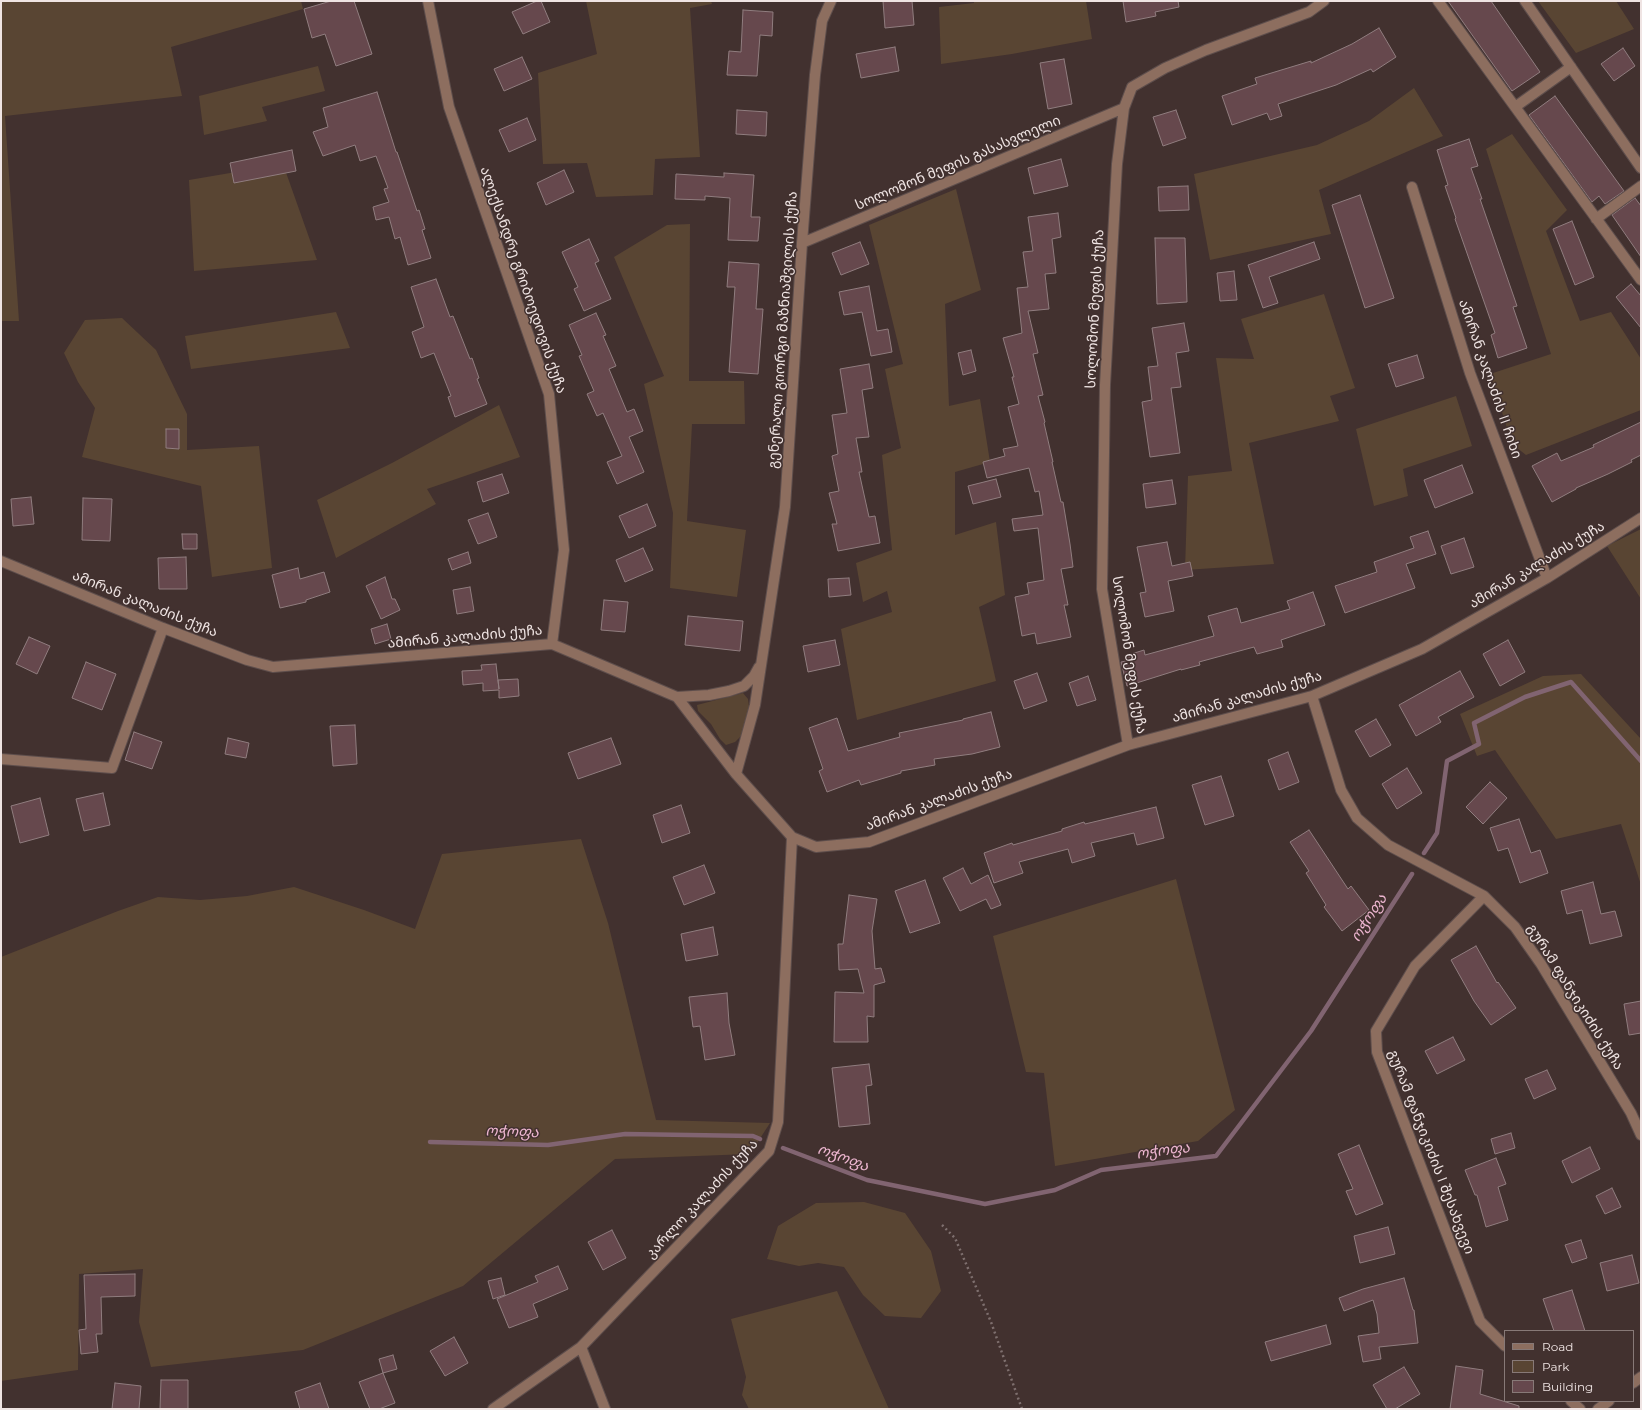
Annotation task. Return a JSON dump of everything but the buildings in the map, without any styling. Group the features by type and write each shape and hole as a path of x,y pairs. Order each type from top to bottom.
{"street":[{"name":"ალექსანდრე გრიბოედოვის ქუჩა","path":"428,1 449,107 549,394 564,550 552,644"},
{"name":"გენერალი გიორგი მაზნიაშვილის ქუჩა","path":"736,774 755,704 785,507 802,243 815,75 822,21 831,1"},
{"name":"სოლომონ მეფის ქუჩა","path":"1128,745 1102,589 1105,385 1118,164 1124,108 1132,87 1165,68 1206,50 1309,12 1324,1"},
{"path":"1438,1 1641,280"},
{"path":"1525,1 1641,168"},
{"path":"1515,107 1571,67"},
{"name":"სოლომონ მეფის გასასვლელი","path":"802,243 1124,108"},
{"path":"1596,219 1641,186"},
{"name":"ამირან კალაძის II ჩიხი","path":"1412,187 1470,373 1547,578"},
{"name":"ამირან კალაძის ქუჩა","path":"1,561 163,628 247,660 273,667 552,644 677,697 736,774 792,837 816,848 869,842 1128,745 1312,696 1422,649 1547,578 1641,518"},
{"path":"1,759 112,768 163,628"},
{"name":"გენერალი გიორგი მაზნიაშვილის ქუჩა","path":"677,697 709,695 744,686 754,676 762,662"},
{"name":"გურამ ფანჯიკიძის ქუჩა","path":"1312,696 1341,790 1357,818 1388,845 1484,896 1515,927 1541,964 1631,1113 1641,1135"},
{"name":"კარლო კალაძის ქუჩა","path":"493,1409 581,1347 769,1151 778,1122 792,837"},
{"name":"გურამ ფანჯიკიძის I შესახვევი","path":"1484,896 1415,966 1376,1031 1377,1052 1480,1321 1504,1345"},
{"path":"581,1347 605,1409"},
{"path":"1572,1402 1580,1409"},
{"path":"1598,1409 1608,1402"}],"path":[{"path":"942,1225 955,1238 991,1322 1022,1409"}],"green space":[{"path":"1,1 301,1 303,9 171,47 182,96 5,116 19,321 1,321"},
{"path":"586,1 711,1 712,4 690,8 700,157 655,159 653,195 596,197 587,163 543,164 538,73 597,54"},
{"path":"974,1 1086,1 1092,39 1012,54 941,64 939,7 974,3"},
{"path":"1538,1 1616,1 1634,29 1576,53"},
{"path":"318,66 325,91 262,107 267,121 204,135 199,96"},
{"path":"1414,88 1443,136 1319,190 1331,234 1210,260 1194,174 1317,145 1369,121"},
{"path":"1512,134 1567,210 1546,231 1580,321 1611,312 1641,359 1641,410 1526,455 1512,444 1490,374 1551,354 1486,149"},
{"path":"283,164 317,260 194,271 189,180"},
{"path":"956,189 981,290 945,304 949,406 980,399 990,462 955,472 955,535 996,522 1005,595 979,607 996,681 857,720 841,629 892,612 887,591 863,602 856,563 892,550 882,455 901,448 885,369 903,364 869,225"},
{"path":"690,224 689,381 744,381 745,424 692,424 687,521 746,530 737,597 670,588 673,513 644,384 664,376 614,257 667,225"},
{"path":"1324,294 1355,388 1330,396 1339,421 1249,443 1274,564 1185,570 1188,476 1232,471 1216,358 1254,359 1241,319"},
{"path":"336,312 350,348 191,369 185,336"},
{"path":"122,318 156,350 187,414 187,450 259,446 272,568 212,577 201,486 82,457 95,408 78,382 64,353 85,320"},
{"path":"1456,396 1472,446 1403,469 1408,496 1374,506 1356,429"},
{"path":"499,405 520,457 427,489 436,504 336,558 317,500 392,463"},
{"path":"1641,529 1641,599 1607,546"},
{"path":"1581,674 1641,739 1641,885 1621,824 1556,839 1495,750 1477,756 1460,714 1543,676"},
{"path":"743,693 748,699 749,707 741,736 735,742 726,745 720,739 711,724 698,711 697,705"},
{"path":"581,839 608,923 656,1120 770,1123 750,1154 615,1159 463,1286 303,1350 151,1367 139,1322 143,1269 79,1274 78,1370 1,1381 1,957 118,911 158,897 200,900 247,896 294,887 364,910 415,929 442,854"},
{"path":"1176,879 1235,1110 1198,1141 1055,1166 1044,1073 1026,1072 993,936"},
{"path":"864,1202 905,1213 931,1251 941,1291 921,1318 885,1316 863,1295 844,1267 818,1263 799,1266 767,1259 778,1226 816,1203"},
{"path":"837,1291 889,1409 749,1409 742,1395 746,1377 731,1319"}],"waterway":[{"name":"ოჭოფა","path":"1424,853 1437,833 1447,761 1479,744 1474,723 1525,697 1571,682 1641,761"},
{"name":"ოჭოფა","path":"783,1148 867,1180 985,1204 1055,1190 1101,1170 1216,1156 1311,1031 1412,874"},
{"name":"ოჭოფა","path":"430,1142 548,1145 625,1134 753,1136 760,1139"}]}
